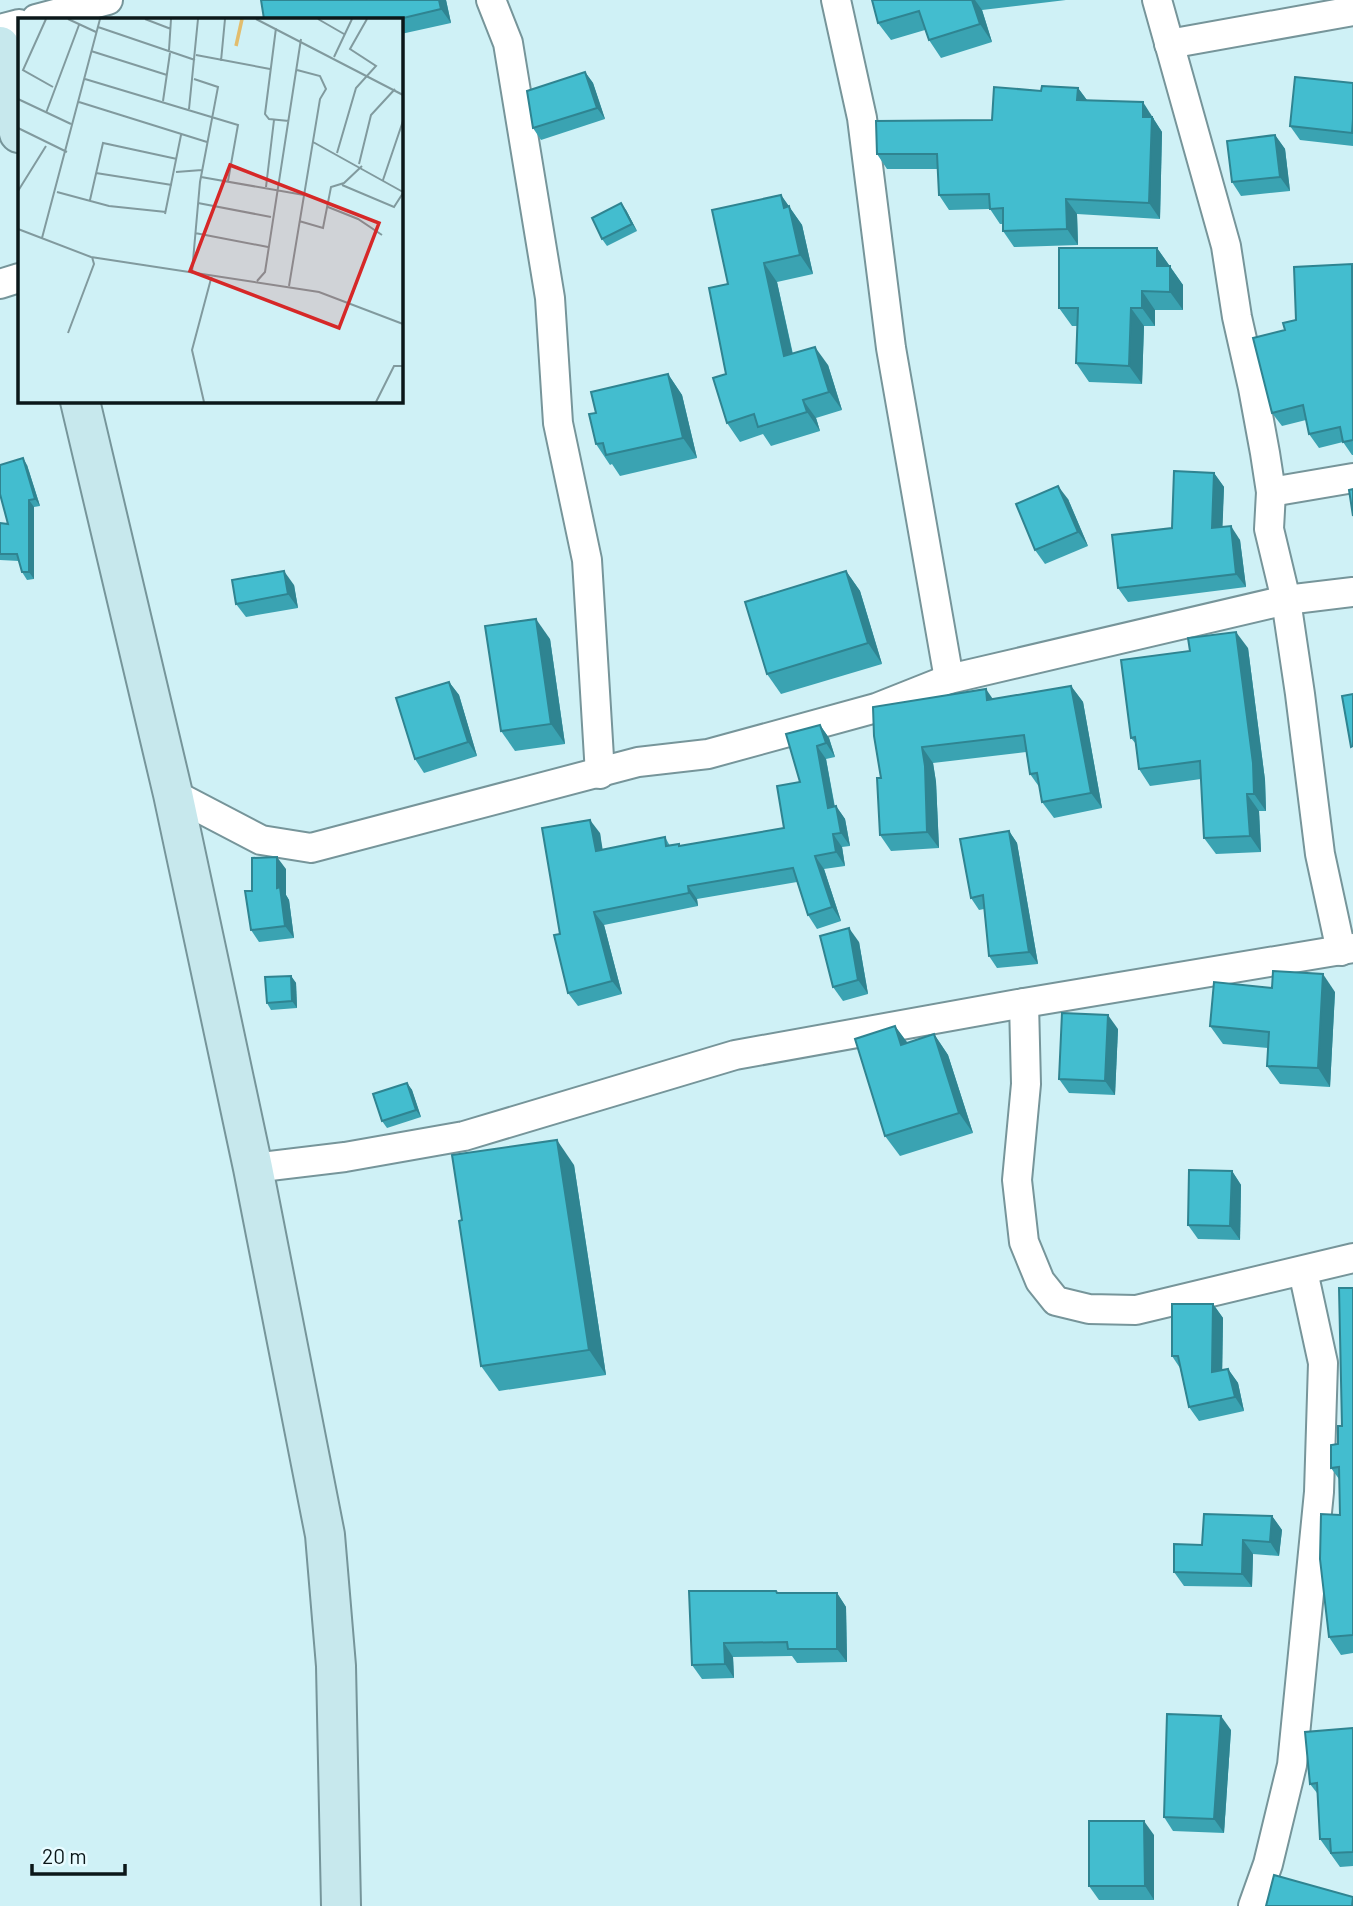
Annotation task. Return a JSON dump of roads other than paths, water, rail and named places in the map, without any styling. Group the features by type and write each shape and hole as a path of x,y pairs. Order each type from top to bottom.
{"main road":[{"path":"0,46 18,128"},
{"path":"80,402 173,794 253,1168 325,1535 336,1666 341,1906"}],"street":[{"path":"40,18 108,0"},
{"path":"491,0 508,43 550,298 558,423 587,560 600,774"},
{"path":"836,0 862,118 891,348 949,679"},
{"path":"253,1168 345,1157 464,1136 735,1055 1347,949 1320,854 1286,600 1269,529 1271,492 1226,246 1157,0"},
{"path":"1170,44 1353,11"},
{"path":"0,29 18,24"},
{"path":"0,284 18,278"},
{"path":"1271,492 1353,478"},
{"path":"173,794 261,840 311,848 638,762 708,754 876,708 949,679 1286,600 1353,592"},
{"path":"1024,1003 1026,1084 1017,1180 1024,1241 1040,1281 1056,1301 1088,1309 1136,1310 1353,1258"},
{"path":"1253,1906 1268,1864 1292,1765 1319,1492 1323,1363 1303,1271"}]}
